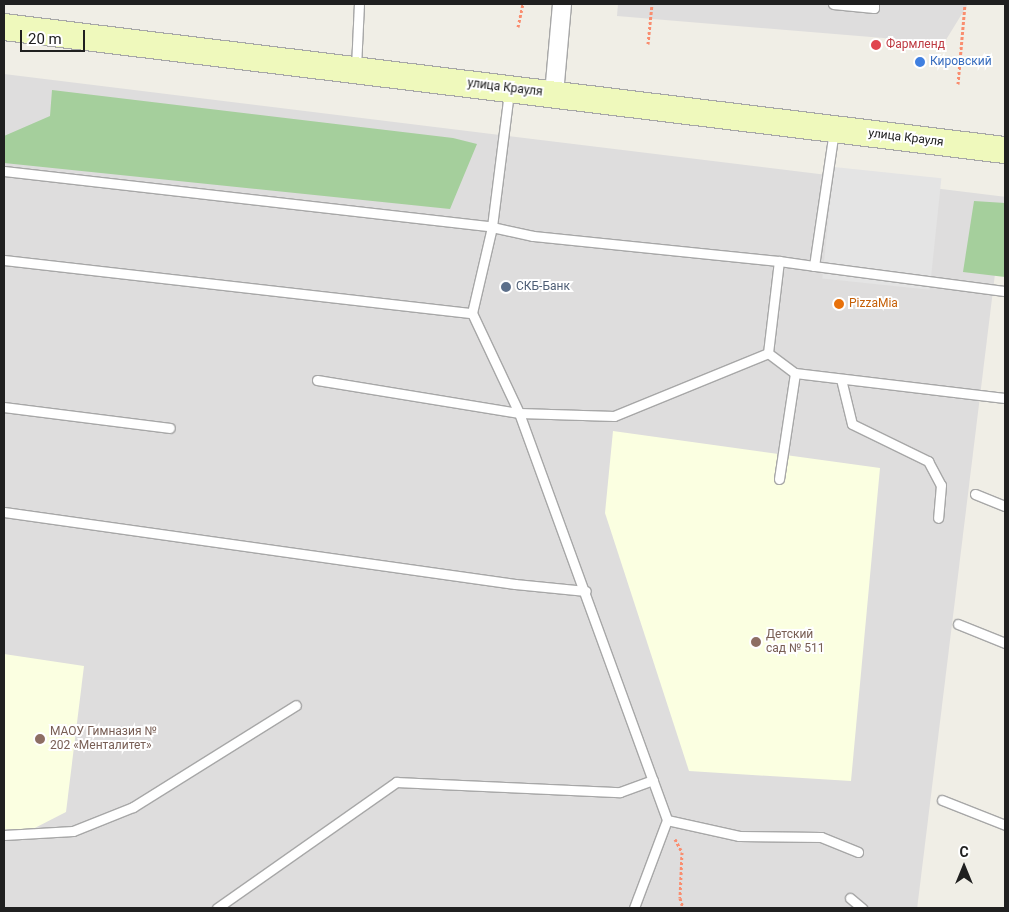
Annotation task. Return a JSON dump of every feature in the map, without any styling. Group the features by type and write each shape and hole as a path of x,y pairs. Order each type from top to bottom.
{"main road":[{"name":"улица Крауля","path":"4,27 1005,150"}],"street":[{"path":"554,94 562,4"}],"lane":[{"path":"355,70 359,4"},
{"path":"833,4 874,8 874,4"},
{"path":"510,89 492,227 472,313 519,412 586,591 667,820 634,908"},
{"path":"814,266 834,129"},
{"path":"4,171 492,227 533,236 778,261 1005,291"},
{"path":"4,260 472,313"},
{"path":"768,353 778,261"},
{"path":"768,353 795,373 1005,398"},
{"path":"317,380 519,412 614,416 768,353"},
{"path":"779,479 795,373"},
{"path":"841,379 852,424 928,460 941,486 938,518"},
{"path":"4,407 170,428"},
{"path":"975,494 1005,506"},
{"path":"4,512 515,584 586,591"},
{"path":"958,624 1005,643"},
{"path":"4,835 73,831 133,807 296,705"},
{"path":"217,908 396,782 620,792 653,780"},
{"path":"942,800 1005,825"},
{"path":"667,820 739,836 821,837 858,852"},
{"path":"850,898 862,908"}],"path":[{"path":"518,27 523,4"},
{"path":"648,44 652,4"},
{"path":"958,84 966,4"},
{"path":"667,820 682,852 680,898 682,908"}],"shaded area":[{"path":"618,4 968,4 944,43 617,16"},
{"path":"4,74 1004,197 917,908 4,908"},
{"path":"834,167 941,178 930,290 822,278"},
{"name":"Детский сад № 511","path":"613,431 880,468 851,781 689,771 605,513"},
{"name":"МАОУ Гимназия № 202 «Менталитет»","path":"4,654 84,666 66,812 27,832 4,829"}],"green space":[{"path":"52,90 453,138 477,144 450,209 4,163 4,136 50,116"},
{"path":"974,201 1005,203 1005,277 963,272"}],"place":[{"name":"Фармленд","path":"876,45"},
{"name":"Кировский","path":"920,62"},
{"name":"СКБ-Банк","path":"506,287"},
{"name":"PizzaMia","path":"839,304"},
{"name":"Детский сад № 511","path":"756,642"},
{"name":"МАОУ Гимназия № 202 «Менталитет»","path":"40,739"}]}
